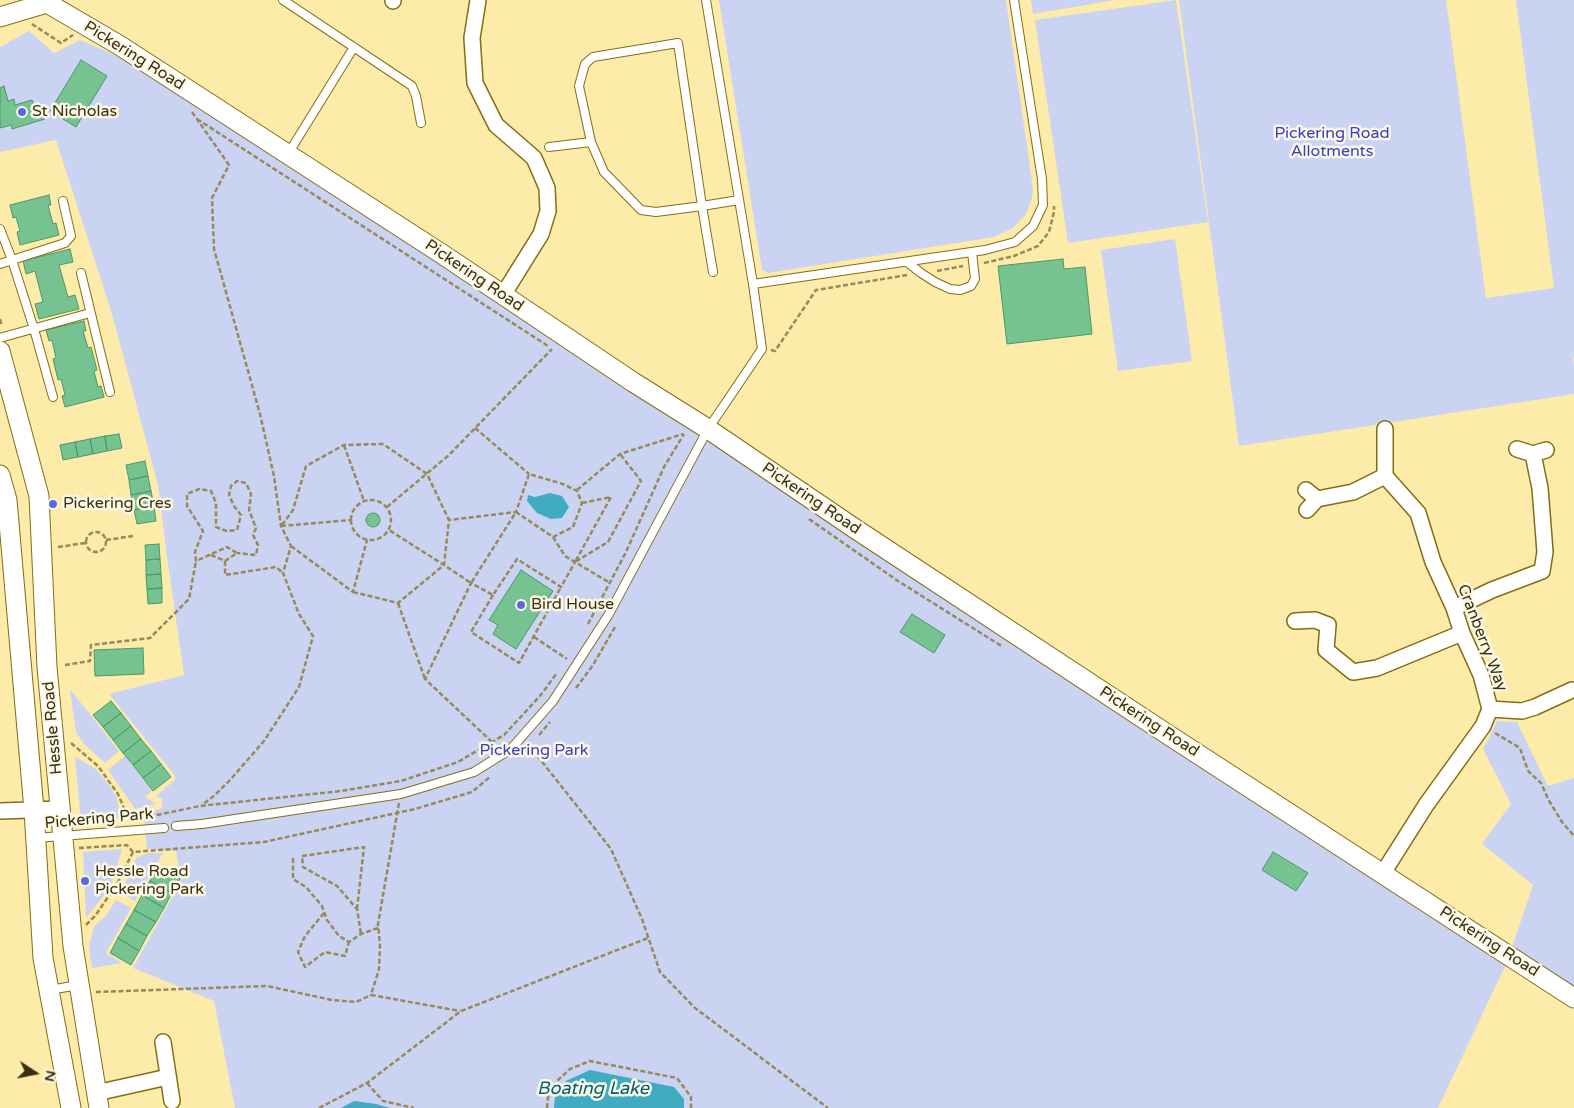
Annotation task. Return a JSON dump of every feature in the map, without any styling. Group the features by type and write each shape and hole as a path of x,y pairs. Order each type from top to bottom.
{"street":[{"path":"478,0 472,38 475,83 496,125 534,158 547,188 548,211 541,234 502,295"},
{"name":"Pickering Road","path":"0,17 45,2 119,45 442,254 1167,734 1574,998"},
{"name":"Hessle Road","path":"0,351 4,386 39,496 56,666 60,809 73,946 85,989 98,1100"},
{"path":"1310,500 1352,492 1385,476 1385,429"},
{"path":"1454,608 1492,590 1542,571 1546,552 1540,488 1540,452 1517,449"},
{"name":"Hessle Road","path":"0,475 7,500 22,668 34,810 43,958 71,1108"},
{"name":"Cranberry Way","path":"1383,873 1426,805 1483,726 1490,709 1481,675 1433,562 1418,513 1385,476"},
{"path":"1295,620 1315,620 1328,625 1326,650 1353,672 1377,668 1462,633"},
{"path":"22,668 56,666"},
{"path":"1490,709 1522,711 1572,690"},
{"path":"0,811 60,809"},
{"path":"163,1042 172,1101"},
{"path":"98,1100 168,1077"}],"lane":[{"path":"283,0 412,86 416,96 421,124"},
{"path":"706,0 753,284 762,350"},
{"path":"753,284 972,252 1015,242 1033,226 1043,205 1042,179 1014,0"},
{"path":"713,272 702,206 678,43 592,57 585,64 579,86 591,142 604,172 641,210 656,212 702,206 739,200"},
{"path":"288,154 354,47"},
{"path":"548,147 591,142"},
{"path":"0,264 65,243 71,236 62,201"},
{"path":"0,229 34,329 53,397"},
{"path":"907,262 921,273 950,289 960,290 971,286 975,279 972,252"},
{"path":"80,273 110,392"},
{"path":"0,338 90,313"},
{"name":"Pickering Park","path":"176,826 202,824 401,794 474,772 511,749 553,701 609,614 708,429 762,350"},
{"name":"Pickering Park","path":"36,838 164,828"},
{"path":"48,990 85,989"}],"path":[{"path":"191,111 229,164 212,198 214,249 260,414 274,476 281,526 291,546 353,592 398,603"},
{"path":"197,119 552,349 449,455 387,507"},
{"path":"762,350 774,351 816,290 973,265 1014,256 1038,246 1049,232 1054,204"},
{"path":"475,428 529,474 577,490 582,503 573,527 553,537"},
{"path":"676,428 684,434"},
{"path":"577,490 620,454 684,434"},
{"path":"588,625 626,552 664,467 684,434"},
{"path":"281,526 293,510 306,466 344,445 383,444 427,474 449,520 444,565 398,603"},
{"path":"344,445 364,501"},
{"path":"575,562 608,542 641,481 620,454"},
{"path":"426,678 471,583 516,512 529,474"},
{"path":"56,666 90,661 91,645 150,638 189,599 196,561 195,552 203,532 187,506 187,494 199,489 211,490 216,503 216,527 227,531 237,530 241,515 234,506 229,494 231,486 237,481 246,483 251,494 249,510 256,528 253,535 258,545 256,555 237,553 227,547 196,561"},
{"path":"561,587 516,559 471,632 519,663 611,497 582,503"},
{"path":"377,500 387,507 392,518 389,530 379,539 367,540 356,533 351,520 355,509 364,501 377,500"},
{"path":"449,520 516,512 553,537 565,556 610,583"},
{"path":"281,526 351,520"},
{"path":"389,530 493,595"},
{"path":"96,531 102,534 106,540 103,549 97,552 91,551 85,543 87,536 96,531"},
{"path":"106,540 133,536"},
{"path":"353,592 367,540"},
{"path":"54,547 85,543"},
{"path":"283,573 291,546"},
{"path":"225,561 237,553"},
{"path":"211,555 225,561"},
{"path":"200,806 215,795 264,741 299,687 313,636 299,614 283,573 276,567 225,575 225,561"},
{"path":"398,603 426,678 492,742"},
{"path":"534,637 567,659 571,654"},
{"path":"142,818 200,806 341,791 401,781 458,762 504,735 540,696 561,667"},
{"path":"1483,726 1520,748 1526,766 1541,782 1548,799 1562,822 1574,836"},
{"path":"522,736 611,849 642,919 660,972 695,1008 828,1108"},
{"path":"72,752 71,743 98,766 118,794 129,820 132,820"},
{"path":"133,852 264,842 398,812 472,792 492,775"},
{"path":"372,995 379,969 380,945 378,928 383,891 401,794"},
{"path":"78,848 127,845 133,852"},
{"path":"356,909 337,886 303,866 302,856 364,847 356,909 361,934"},
{"path":"82,919 83,928 95,916 117,884 133,852"},
{"path":"293,858 293,879 306,886 322,906 326,920 339,936 349,942"},
{"path":"324,913 305,936 298,952 306,967 325,952 345,956 349,942 361,934 378,928"},
{"path":"319,1108 367,1083 461,1011 649,938"},
{"path":"85,989 267,986 332,1000 356,1002 372,995 461,1011"},
{"path":"546,1108 548,1097 557,1081 570,1069 590,1061 677,1078 691,1097 691,1108"},
{"path":"367,1083 384,1101 414,1108"}],"green space":[{"path":"719,0 1006,0 1033,188 1032,199 1026,214 1013,228 994,237 768,273 762,270"},
{"path":"1031,0 1115,0 1033,14"},
{"path":"1176,0 1208,222 1068,243 1035,20"},
{"name":"Pickering Road Allotments","path":"1179,0 1446,0 1486,298 1554,288 1516,0 1574,0 1574,359 1572,352 1574,394 1239,446"},
{"name":"Pickering Park","path":"29,31 54,53 80,40 122,58 1508,959 1533,885 1482,844 1511,804 1483,749 1497,721 1517,722 1548,786 1574,778 1574,988 1508,960 1438,1108 235,1108 214,1001 133,968 181,881 176,851 147,849 144,814 162,808 162,799 156,796 176,779 109,694 184,675 158,485 112,314 56,140 0,152 0,47"},
{"path":"1175,239 1192,361 1118,371 1101,250"},
{"path":"70,689 119,751 105,763 84,744 76,732"},
{"path":"125,756 152,791 145,797 156,804 135,809 108,770"},
{"path":"75,757 96,769 110,786 117,798 120,818 81,822"},
{"path":"122,849 111,885 86,918 83,852"},
{"path":"147,853 163,853 135,901 121,893 136,858"},
{"path":"116,900 131,908 106,953 122,963 92,968 89,947 94,926 105,917"}],"water":[{"path":"550,493 562,496 569,507 562,518 551,519 537,513 527,501 528,495 535,497"},
{"name":"Boating Lake","path":"590,1070 674,1087 684,1099 684,1108 554,1108 555,1097 566,1081"},
{"path":"354,1101 376,1104 390,1108 341,1108"}],"building":[{"path":"81,60 107,76 76,127 50,111"},
{"name":"St Nicholas","path":"4,86 8,101 14,99 15,105 32,100 34,105 41,103 45,119 12,129 11,125 0,128 0,88"},
{"path":"49,195 51,205 48,205 53,224 56,223 59,235 20,245 17,232 20,231 16,217 13,218 10,205"},
{"path":"70,249 73,262 59,265 68,297 75,295 79,309 39,319 35,304 43,302 35,271 26,274 23,261"},
{"path":"1063,259 1064,269 1085,267 1092,334 1007,344 998,266"},
{"path":"84,321 86,331 83,331 88,348 91,347 97,370 94,371 98,387 101,386 104,397 65,407 62,396 65,395 61,379 58,380 53,359 56,358 52,340 49,341 46,330"},
{"path":"119,434 122,448 107,451 105,436"},
{"path":"105,436 107,451 93,454 90,439"},
{"path":"90,439 93,454 78,457 75,442"},
{"path":"75,442 78,457 63,460 60,445"},
{"path":"145,461 148,476 129,480 126,465"},
{"path":"148,476 151,491 131,495 129,480"},
{"path":"151,491 154,506 134,510 131,495"},
{"path":"154,506 156,521 137,524 134,510"},
{"path":"373,513 378,515 380,520 378,525 373,527 368,525 366,520 368,515"},
{"path":"159,544 160,559 146,560 145,545"},
{"path":"160,559 161,574 146,575 146,560"},
{"name":"Bird House","path":"521,570 553,591 516,649 493,634 498,625 489,620"},
{"path":"161,574 162,588 147,589 146,575"},
{"path":"162,588 162,603 148,604 147,589"},
{"path":"912,614 945,635 934,653 900,632"},
{"path":"143,648 144,674 95,676 94,650"},
{"path":"111,701 121,713 103,727 93,715"},
{"path":"121,713 131,726 113,740 103,727"},
{"path":"131,726 141,739 123,753 113,740"},
{"path":"141,739 151,751 133,765 123,753"},
{"path":"151,751 161,764 143,778 133,765"},
{"path":"161,764 171,777 153,791 143,778"},
{"path":"1273,852 1308,873 1296,891 1262,870"},
{"path":"158,867 180,879 172,893 150,881"},
{"path":"150,881 172,893 164,908 142,895"},
{"path":"142,895 164,908 156,922 134,910"},
{"path":"134,910 156,922 147,936 126,924"},
{"path":"126,924 147,936 139,951 118,938"},
{"path":"118,938 139,951 131,965 110,953"}],"place":[{"name":"St Nicholas","path":"22,112"},
{"name":"Pickering Cres","path":"53,504"},
{"name":"Bird House","path":"521,605"},
{"name":"Hessle Road Pickering Park","path":"85,881"}]}
